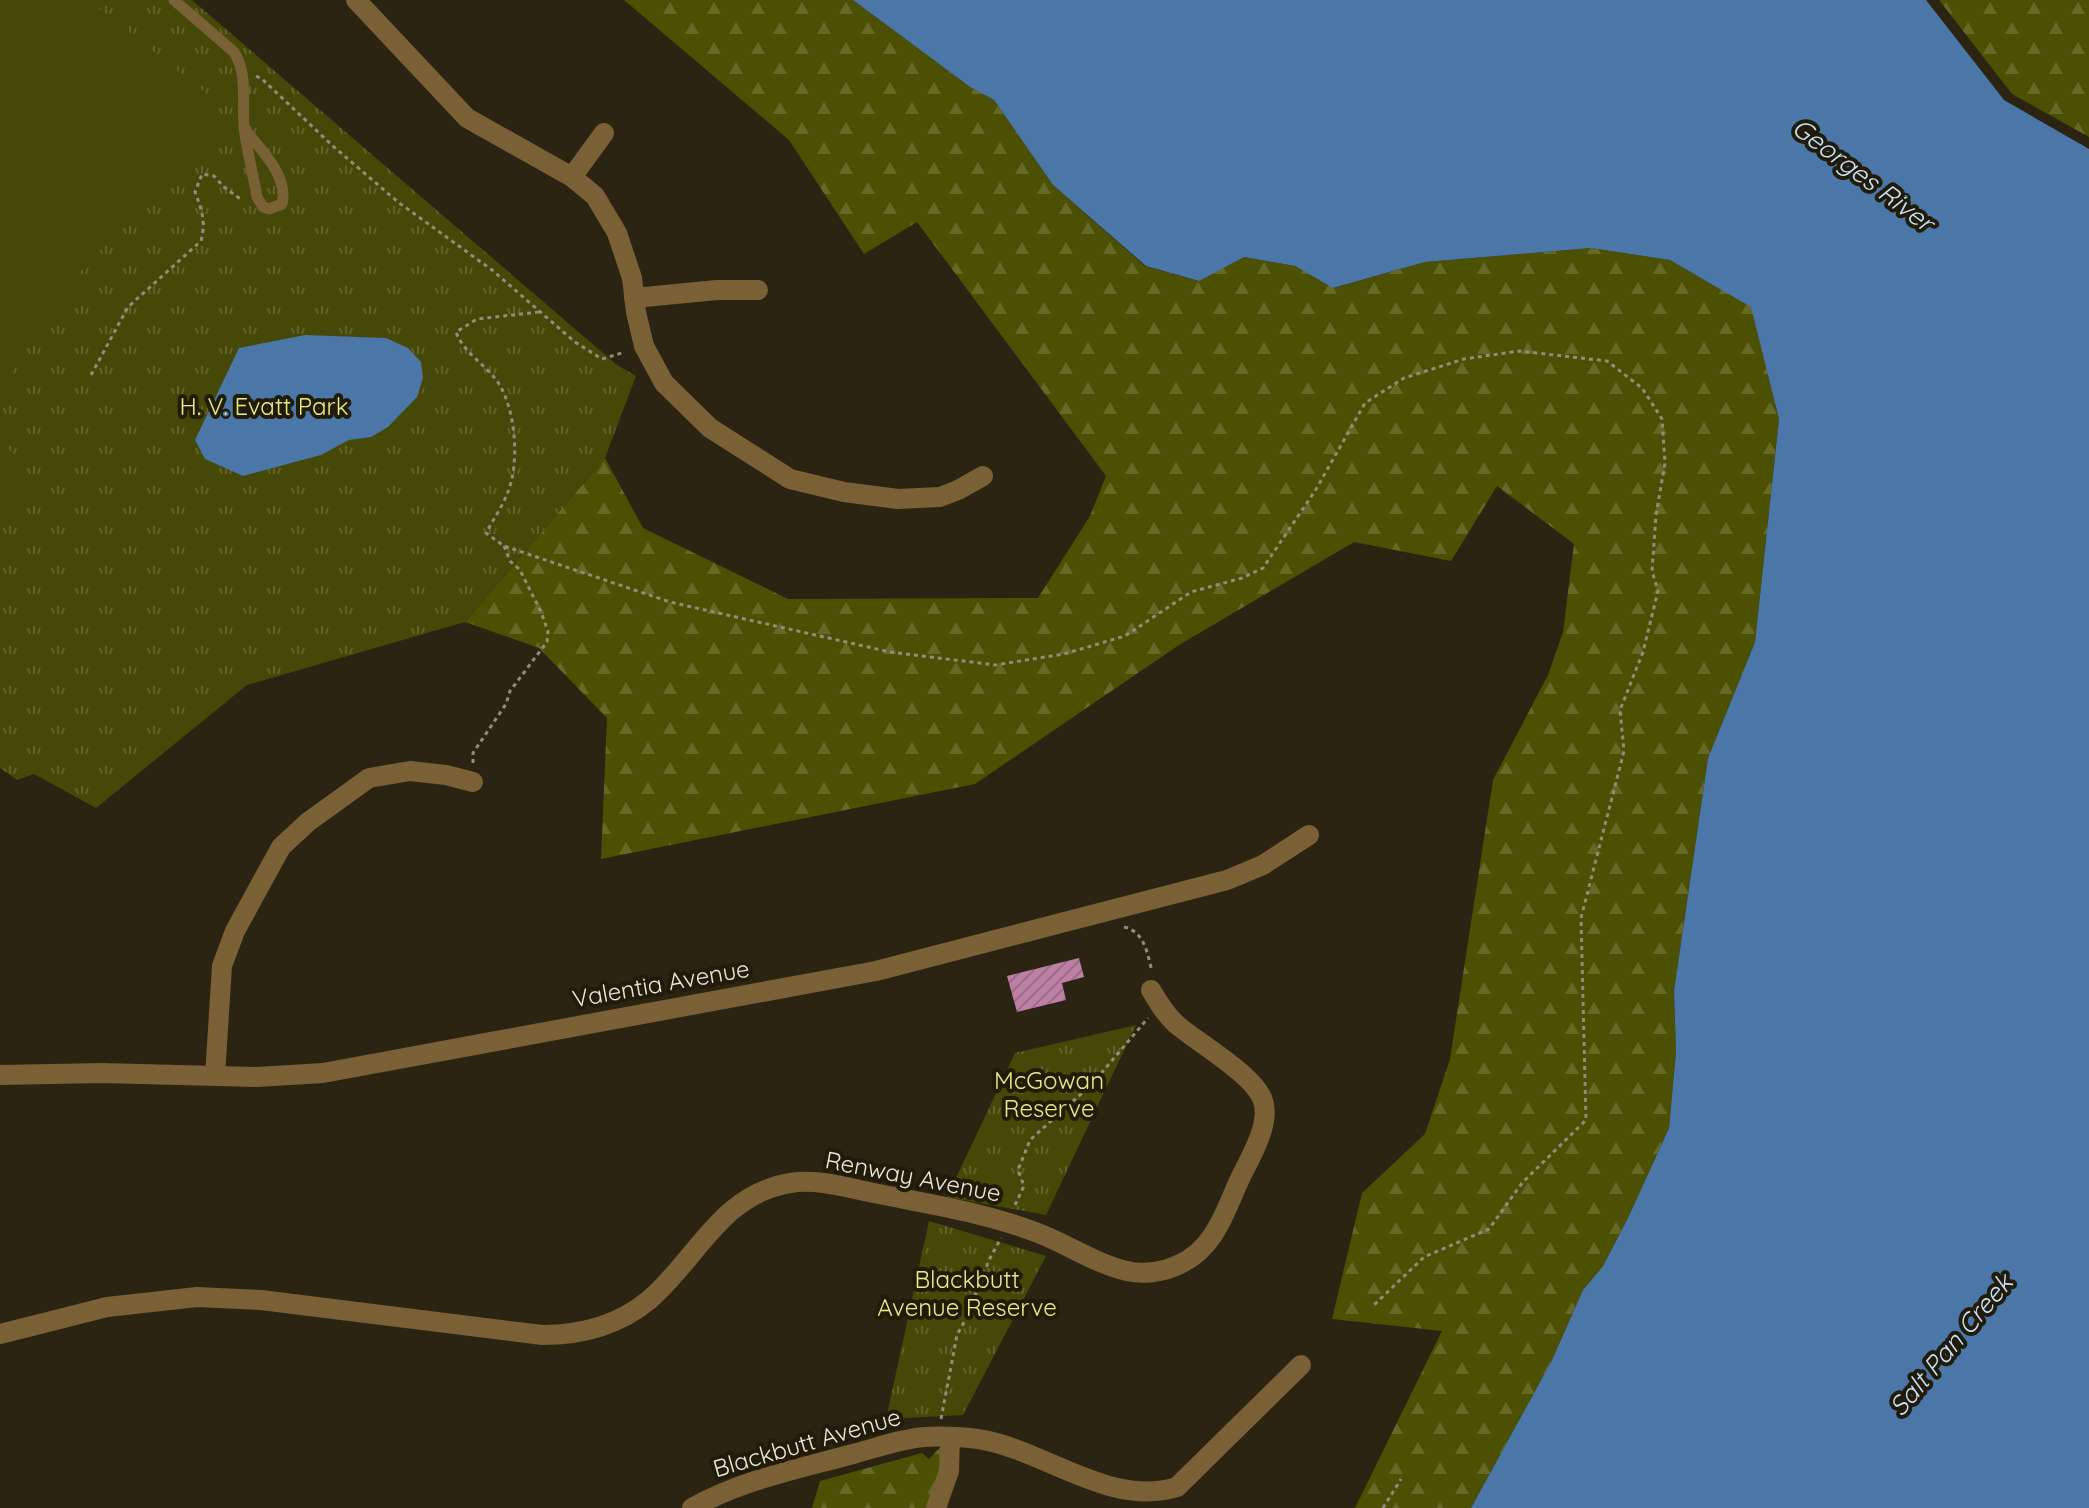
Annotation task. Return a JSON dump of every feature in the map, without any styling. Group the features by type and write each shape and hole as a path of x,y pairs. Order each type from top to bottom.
{"street":[{"path":"356,0 467,118 572,177 595,196 617,233 632,278 644,346 664,383 710,428 790,479 844,492 898,499 940,497 983,476"},
{"path":"572,177 604,133"},
{"path":"634,298 717,290 758,290"},
{"path":"215,1076 222,966 235,931 281,847 337,799 369,778 410,771 473,782"},
{"name":"Valentia Avenue","path":"0,1075 102,1073 284,1077 323,1073 896,966 1227,880 1263,865 1309,835"},
{"name":"Renway Avenue","path":"0,1334 122,1304 197,1297 261,1300 542,1335 580,1332 633,1311 662,1287 729,1211 760,1192 792,1183 827,1184 1008,1222 1126,1271 1144,1273 1177,1266 1202,1250 1213,1237 1262,1129 1264,1103 1251,1083 1168,1016 1151,990"},
{"name":"Blackbutt Avenue","path":"692,1508 724,1492 764,1478 903,1441 944,1437 981,1440 1008,1448 1077,1489 1101,1499 1126,1504 1157,1501 1177,1487 1301,1365"},
{"path":"936,1508 949,1471 944,1437"}],"lane":[{"path":"174,0 234,52 242,71 244,128 257,197 263,207 276,207 282,204 284,189 281,178 244,128"}],"path":[{"path":"242,71 262,79 398,202 492,270 575,342 602,359 644,346"},
{"path":"91,375 128,307 201,241 205,226 195,192 202,174 214,176 246,203 257,197"},
{"path":"539,312 477,319 456,332 461,346 481,362 500,385 513,416 514,456 509,492 486,533 504,546 670,602 890,652 995,665 1064,654 1125,636 1191,592 1242,578 1263,568 1315,491 1365,403 1404,378 1464,359 1519,351 1607,361 1642,388 1662,419 1665,463 1656,515 1652,571 1658,591 1643,652 1620,710 1624,751 1581,918 1586,1120 1522,1183 1489,1229 1424,1257 1374,1305"},
{"path":"473,782 473,753 506,704 510,691 547,642 548,631 520,570 510,561 504,546"},
{"path":"1120,926 1133,929 1144,942 1153,975 1151,990"},
{"path":"944,1437 957,1335 1024,1186 1018,1170 1030,1140 1092,1084 1148,1018"},
{"path":"1383,1508 1401,1479"}],"green space":[{"name":"H. V. Evatt Park","path":"0,0 192,0 617,365 636,376 605,458 465,622 247,685 96,808 34,774 17,780 0,768"},
{"path":"0,0 89,0 218,103 206,153 138,208 72,281 19,354 0,410"},
{"path":"624,0 853,0 970,87 994,100 1053,185 1145,266 1198,281 1244,257 1295,266 1334,288 1425,262 1591,248 1670,260 1752,306 1779,419 1755,642 1708,758 1674,991 1676,1052 1669,1128 1603,1266 1583,1290 1552,1360 1471,1508 1355,1508 1442,1331 1332,1319 1362,1193 1425,1134 1450,1059 1493,780 1548,675 1563,632 1574,544 1497,486 1451,561 1354,542 1179,645 975,784 601,859 607,718 539,648 465,622 605,458 643,528 788,599 1038,598 1090,516 1106,476 917,222 864,254 789,140"},
{"path":"1939,0 2089,0 2089,137 2012,94"},
{"path":"0,412 6,444 29,483 20,504 0,525"},
{"name":"McGowan Reserve","path":"1136,1025 1046,1215 947,1197 1015,1053"},
{"name":"Blackbutt Avenue Reserve","path":"929,1221 1046,1256 963,1415 886,1419"},
{"path":"950,1437 936,1508 812,1508 820,1481 922,1453 929,1459"}],"water":[{"path":"853,0 1926,0 2004,100 2089,149 2089,1508 1471,1508 1552,1360 1583,1290 1603,1266 1669,1128 1676,1052 1674,991 1708,758 1755,642 1779,419 1751,307 1670,260 1591,248 1425,262 1333,288 1295,266 1244,257 1199,281 1146,266 1053,185 994,100 970,87"},
{"path":"305,335 386,338 408,348 421,362 423,378 417,397 388,427 371,437 349,440 321,455 243,476 205,459 195,440 239,348"}],"building":[{"path":"1079,958 1084,977 1062,983 1066,1000 1017,1012 1007,976"}],"water label":[{"name":"Georges River","path":"1863,175"},
{"name":"Salt Pan Creek","path":"1951,1345"}]}
